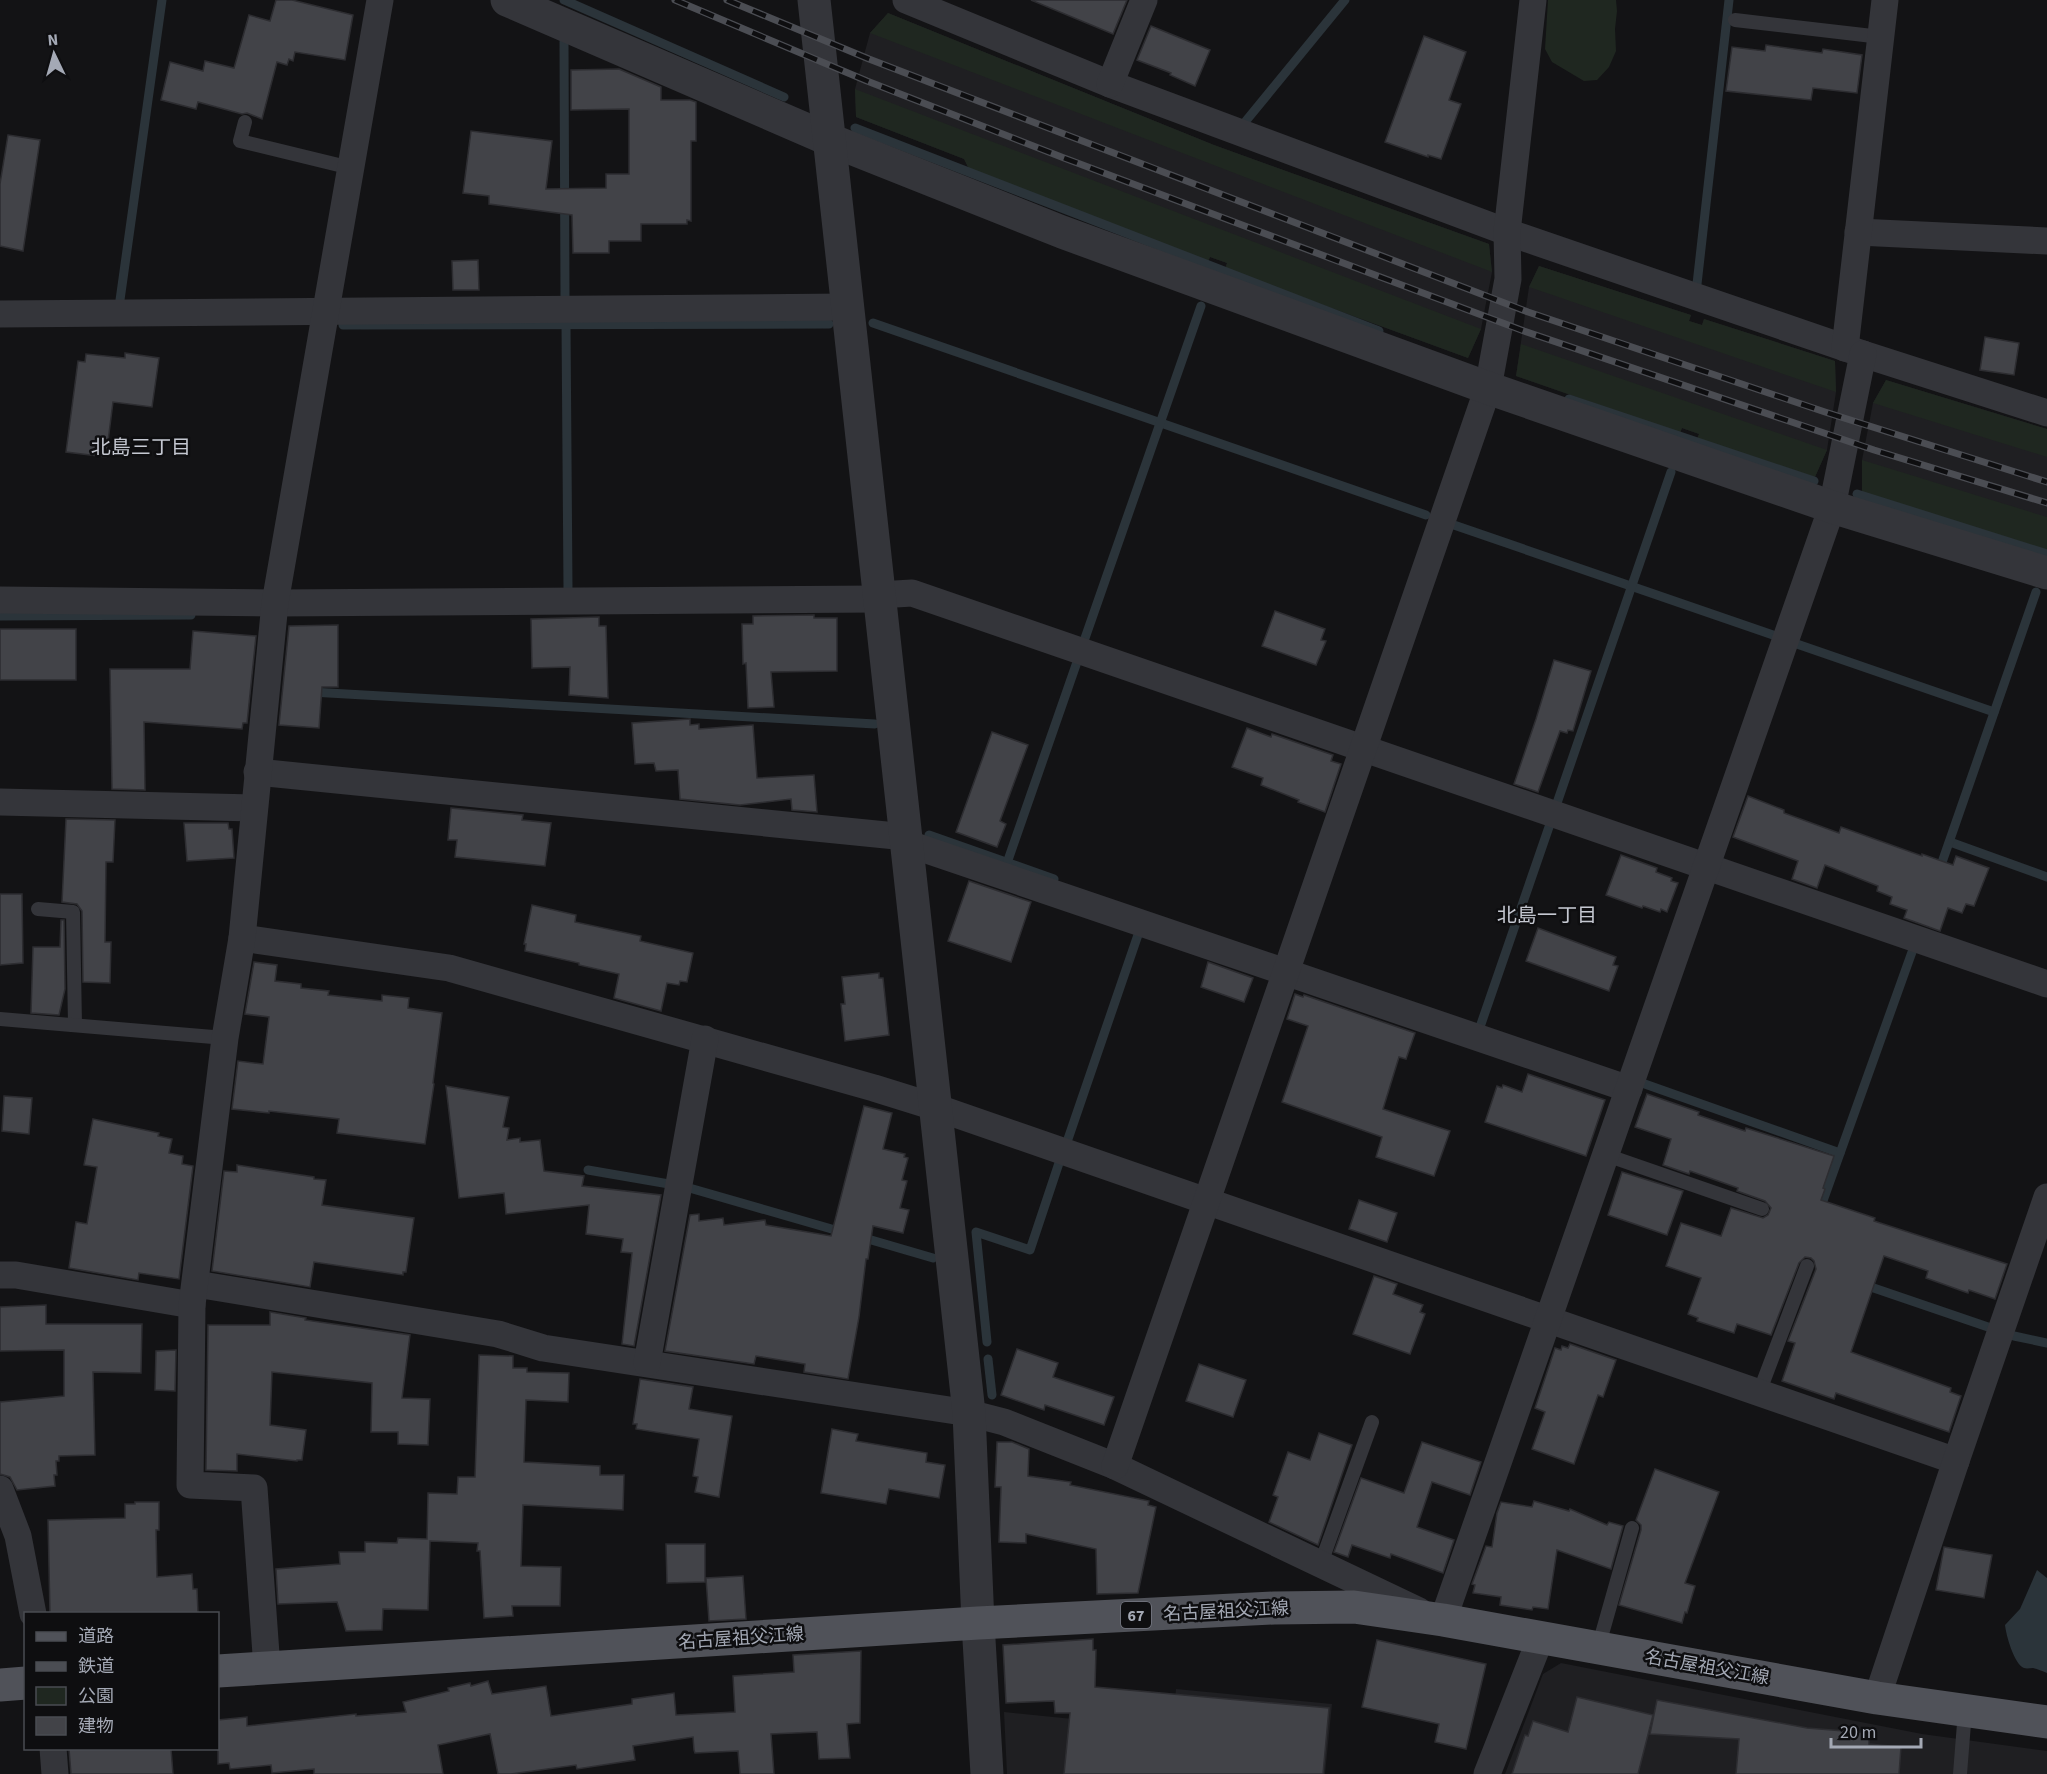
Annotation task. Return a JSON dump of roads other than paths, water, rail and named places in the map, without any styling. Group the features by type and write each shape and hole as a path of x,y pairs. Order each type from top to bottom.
{"main road":[{"name":"名古屋祖父江線","path":"219,1671 978,1623 1274,1608 1354,1607 1541,1637 1877,1698 2047,1722"},
{"path":"0,1685 24,1683"}],"street":[{"path":"267,1668 254,1488 190,1485 194,1294 225,1038 242,938 275,603 380,0"},
{"path":"507,0 828,139 1062,232 1488,388 1832,507 2047,573"},
{"path":"814,0 969,1413 987,1774"},
{"path":"906,0 1110,84 1507,232 1854,351 2047,413"},
{"path":"1110,84 1144,0"},
{"path":"1115,1466 1488,388 1508,279 1507,232 1533,0"},
{"path":"0,1275 10,1274 194,1294 498,1334 543,1348 647,1362 969,1413 1004,1422 1115,1466 1439,1620 1549,1320 1832,507 1854,351 1858,232 1885,0"},
{"path":"1858,232 2047,241"},
{"path":"0,314 847,307"},
{"path":"0,600 275,603 879,597 912,593 2047,984"},
{"path":"257,772 906,840 1286,973 1629,1089"},
{"path":"0,802 254,808"},
{"path":"242,938 449,968 705,1039 934,1107 1956,1461"},
{"path":"647,1362 705,1039"},
{"path":"1877,1698 2047,1197"},
{"path":"0,1489 18,1536 33,1612"},
{"path":"1487,1774 1541,1637"},
{"path":"52,1750 55,1774"}],"lane":[{"path":"1735,20 1881,37"},
{"path":"245,122 240,141 351,168"},
{"path":"38,909 74,912 75,1025"},
{"path":"0,1019 225,1038"},
{"path":"1606,1155 1762,1209"},
{"path":"1759,1393 1807,1266"},
{"path":"1321,1563 1372,1422"},
{"path":"1598,1648 1632,1528"},
{"path":"1960,1774 1965,1711"}],"waterway":[{"path":"120,300 162,0"},
{"path":"564,0 784,97"},
{"path":"1245,122 1345,0"},
{"path":"1697,284 1729,0"},
{"path":"564,42 565,296"},
{"path":"855,128 1379,331"},
{"path":"1084,641 1201,306"},
{"path":"873,323 1426,515"},
{"path":"566,324 568,589"},
{"path":"343,325 829,324"},
{"path":"1569,399 1814,481"},
{"path":"1557,803 1671,472"},
{"path":"1857,494 2047,554"},
{"path":"1451,524 1773,635"},
{"path":"1939,871 2036,592"},
{"path":"0,616 191,615"},
{"path":"1794,643 1994,712"},
{"path":"1007,863 1077,662"},
{"path":"311,692 875,724"},
{"path":"1480,1027 1550,824"},
{"path":"929,835 1054,879"},
{"path":"1950,842 2047,877"},
{"path":"1068,1139 1140,929"},
{"path":"1819,1212 1912,952"},
{"path":"1642,1083 1840,1153"},
{"path":"987,1342 976,1232 1030,1250 1059,1163"},
{"path":"588,1170 669,1184"},
{"path":"686,1187 842,1232"},
{"path":"861,1237 933,1258"},
{"path":"1862,1284 1988,1327"},
{"path":"2014,1336 2047,1343"},
{"path":"988,1359 992,1395"}],"railway":[{"path":"675,0 867,81 1064,158 1524,331 1874,450 2047,503"},
{"path":"727,0 869,59 1528,312 1825,412 2047,482"}],"district":[{"name":"北島三丁目","path":"141,447"},
{"name":"北島一丁目","path":"1547,915"}]}
